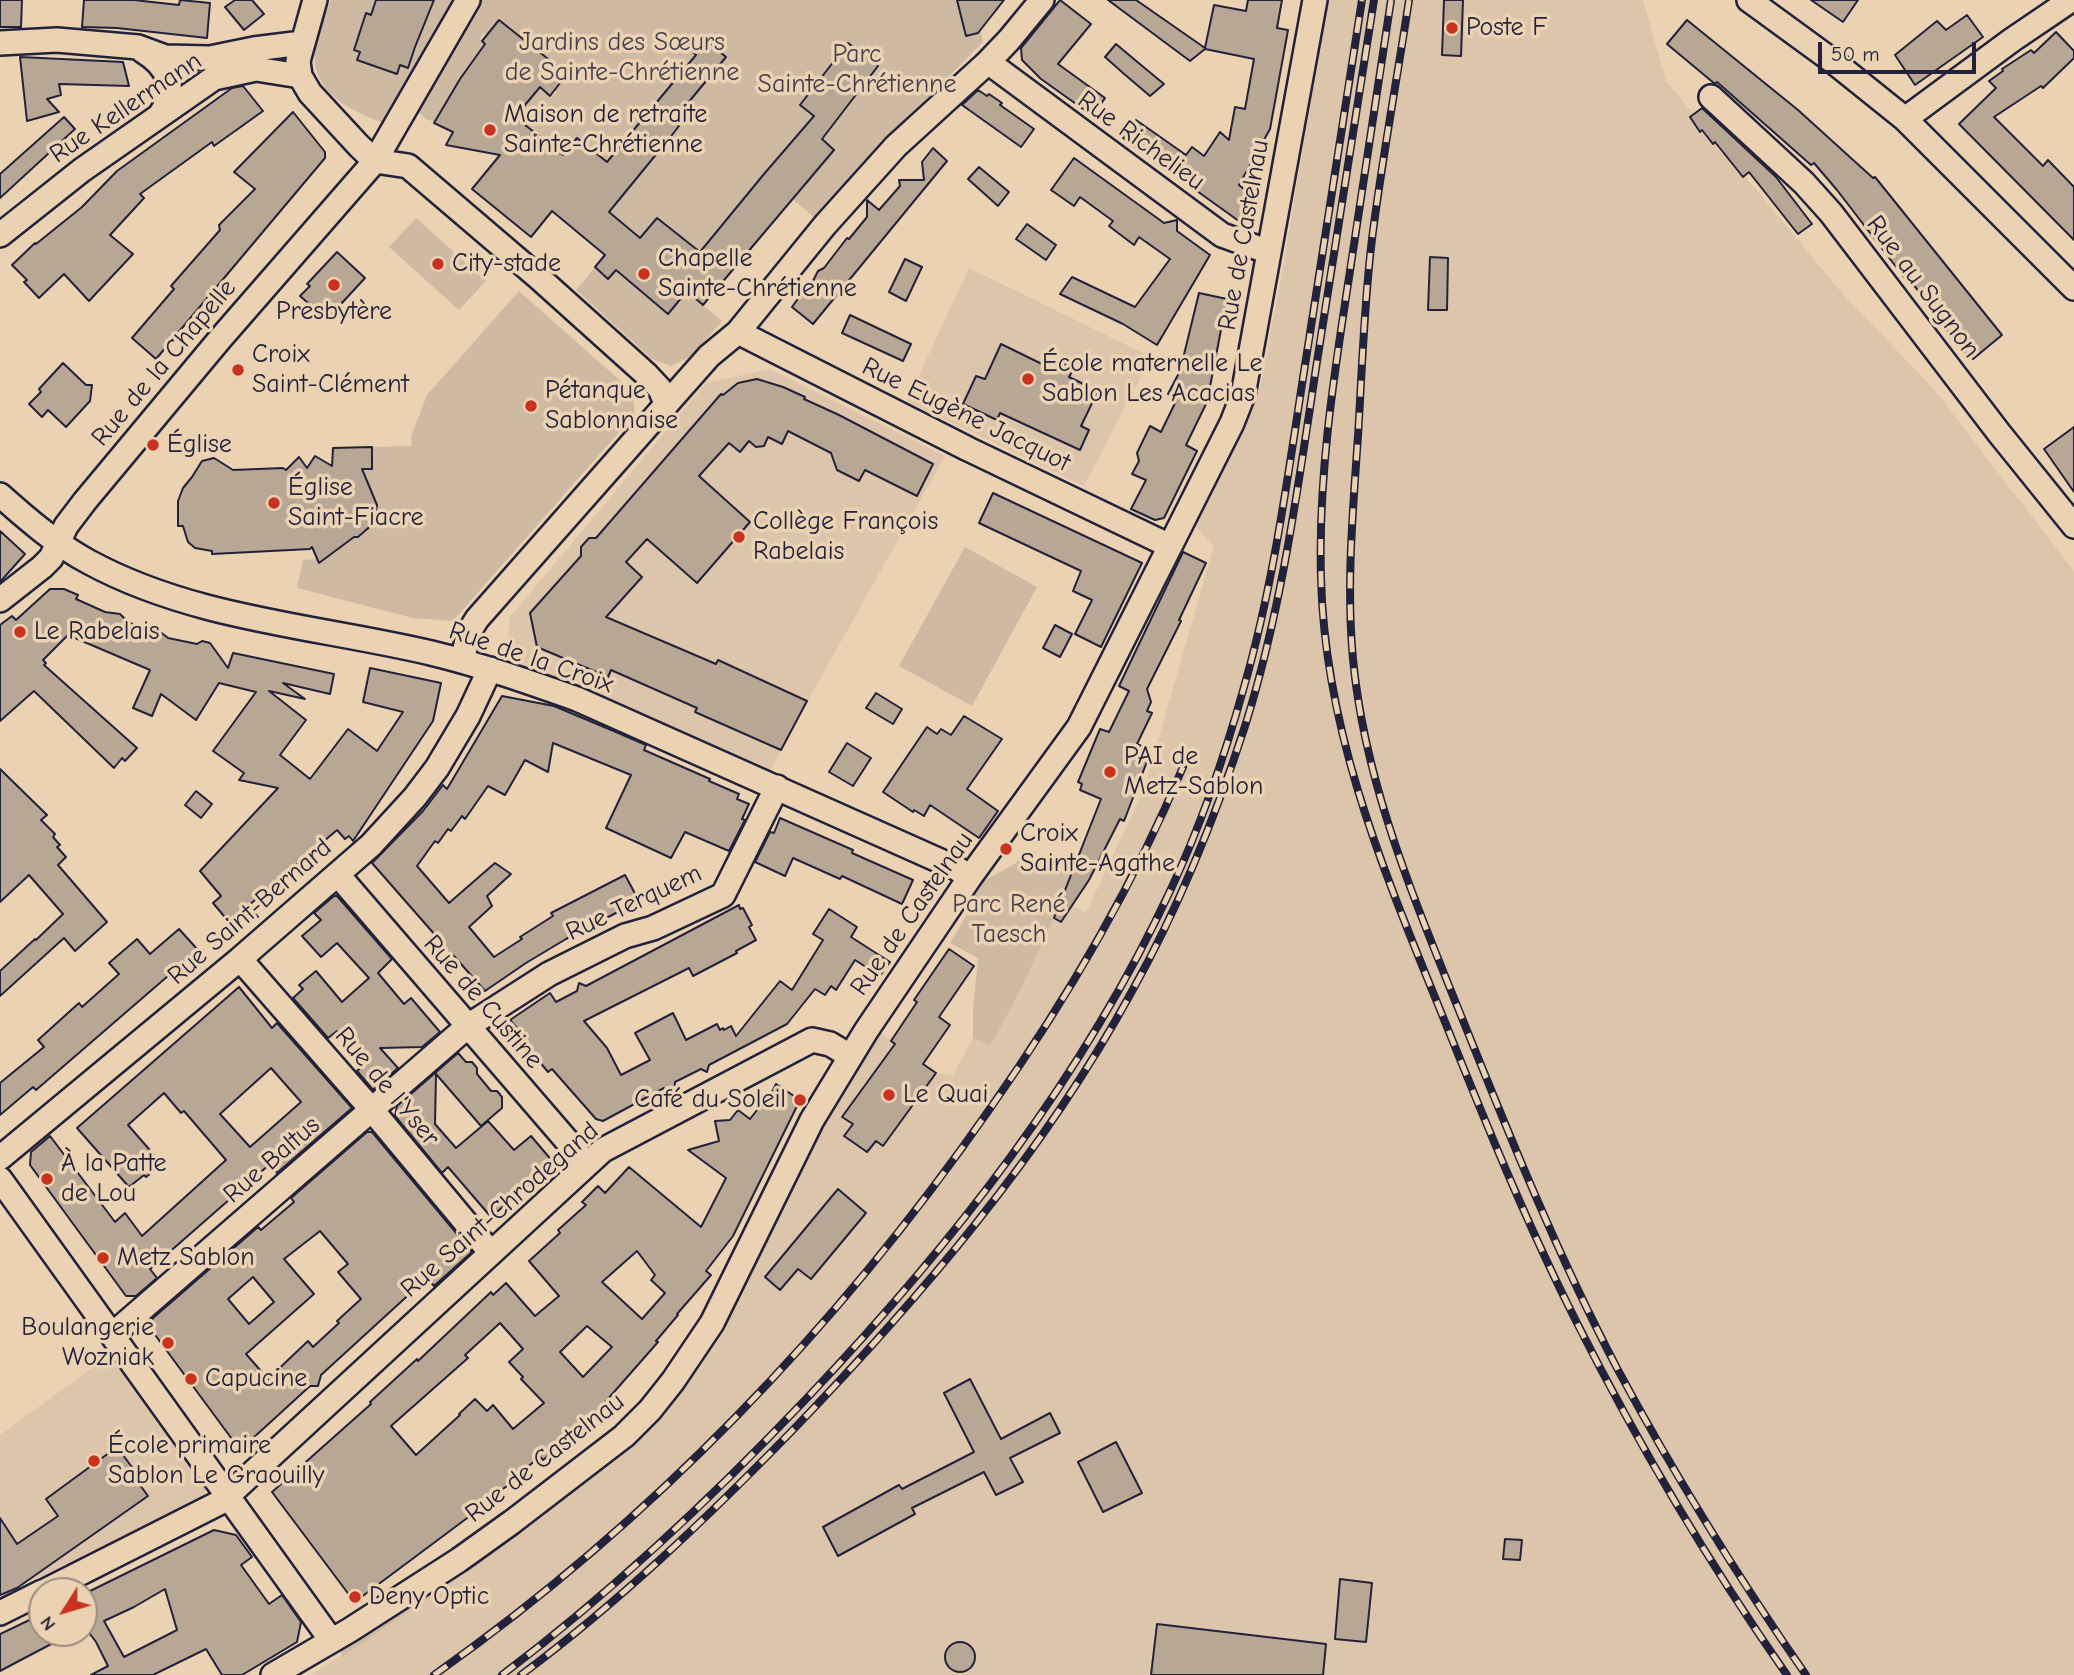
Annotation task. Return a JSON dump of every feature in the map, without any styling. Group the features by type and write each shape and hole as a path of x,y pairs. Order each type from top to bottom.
{"street":[{"path":"315,0 298,61 300,76 310,93 374,161 408,166 538,276 647,375 660,389 666,403"},
{"name":"Rue de la Chapelle","path":"0,600 51,558 66,526 85,501 374,161 468,0"},
{"path":"461,661 469,632 477,619 666,403 709,356 738,332 825,225 896,146 988,62 1042,0"},
{"name":"Rue de Castelnau","path":"274,1675 459,1560 594,1461 650,1410 712,1324 811,1119 970,877 1079,727 1232,423 1243,395 1315,0"},
{"path":"1749,0 1834,62 1905,120 2074,288"},
{"path":"1905,120 2001,48 2071,0"},
{"path":"0,43 57,40 138,47 165,57 212,68 302,43"},
{"path":"138,47 161,66 168,79 169,102 160,115"},
{"name":"Rue Richelieu","path":"988,62 1222,235 1269,252"},
{"name":"Rue Kellermann","path":"0,235 82,170 160,115 212,68 256,69 300,76"},
{"name":"Rue au Sugnon","path":"1711,97 1804,183 1830,213 1990,422 2074,526"},
{"name":"Rue Eugène Jacquot","path":"738,332 968,449 1170,546"},
{"name":"Rue de la Croix","path":"0,495 30,522 88,562 145,588 204,608 429,652 490,669 577,699 956,868 970,877"},
{"name":"Rue Saint-Bernard","path":"0,1158 240,959 338,875 394,821 437,768 468,716 490,669"},
{"name":"Rue Terquem","path":"468,1026 549,974 625,936 653,929 723,895 777,787"},
{"name":"Rue de Custine","path":"338,875 587,1164"},
{"name":"Rue de l'Yser","path":"240,959 372,1110 491,1253"},
{"name":"Rue Baltus","path":"112,1335 468,1026"},
{"name":"Rue Saint-Chrodegand","path":"73,1577 212,1508 227,1497 603,1150 812,1040 830,1044 850,1056"},
{"path":"0,1179 331,1640"},
{"name":"Rue Saint-Chrodegand","path":"0,1613 28,1599"}],"shaded area":[{"path":"1328,0 1643,0 1666,81 1842,293 1932,387 2074,571 2074,1675 311,1675 483,1561 542,1515 684,1385 732,1312 823,1128 882,1034 936,1073 953,1075 973,1038 990,1046 1062,899 1086,913 1144,789 1214,546 1195,526 1249,417 1260,388"},
{"name":"École maternelle Le Sablon Les Acacias","path":"969,268 1151,357 1084,486 907,401"},
{"name":"Collège François Rabelais","path":"770,369 945,456 770,771 522,665 508,644 510,617 706,383"},
{"name":"École primaire Sablon Le Graouilly","path":"110,1355 207,1488 201,1501 64,1568 40,1577 28,1577 28,1582 0,1594 0,1435"}],"green space":[{"path":"331,0 376,0 371,15 366,13 354,49 360,52 357,61 396,73 400,65 409,67 407,65 435,0 974,0 983,42 861,165 816,219 764,175 683,273 679,235 657,218 642,239 609,212 679,126 655,106 607,162 563,155 513,120 540,87 552,97 557,92 554,90 567,74 499,20 480,39 485,44 460,79 435,122 426,119 407,102 381,122 342,103 331,94 317,72 316,41"},
{"name":"City-stade","path":"416,218 486,281 459,310 389,247"},
{"path":"595,267 608,278 616,270 668,313 687,291 722,321 690,357 671,366 652,359 576,290"},
{"path":"519,291 632,391 635,414 453,621 413,618 297,588 303,560 318,559 342,546 354,485 372,447 412,446 411,437 427,395"},
{"path":"965,547 1037,587 972,706 899,666"},
{"name":"Parc René Taesch","path":"1026,851 1071,876 1034,962 990,1046 973,1038 978,958 950,943 970,909 979,883 1015,864"},
{"path":"866,1031 882,1034 823,1128 732,1312 684,1385 542,1515 483,1561 343,1656 331,1640 624,1436 727,1294 738,1299 731,1285"}],"building":[{"path":"0,0 22,0 21,27 0,27"},
{"path":"84,0 134,0 179,5 180,0 210,3 207,38 82,27"},
{"path":"235,0 252,0 264,14 244,30 225,7"},
{"path":"376,0 434,0 408,68 400,65 397,74 357,60 360,52 354,50 366,13 371,15"},
{"path":"957,0 1004,0 978,33 966,36"},
{"path":"1060,0 1091,24 1058,64 1105,98 1093,116 1041,79 1022,60 1021,48"},
{"path":"1108,0 1136,0 1205,48 1214,5 1246,11 1248,0 1282,0 1277,28 1288,30 1270,129 1239,185 1256,199 1253,221 1243,224 1123,138 1136,120 1186,155 1192,147 1204,156 1220,132 1229,140 1235,107 1245,109 1254,59 1205,49 1190,61"},
{"name":"Poste F","path":"1444,0 1463,0 1461,56 1442,55"},
{"path":"1811,0 1858,0 1843,22"},
{"path":"1967,15 1983,37 1915,85 1895,55 1937,21 1946,30"},
{"path":"499,20 567,74 550,96 540,87 515,117 563,155 577,138 607,162 696,55 689,48 700,35 726,57 673,121 679,126 609,212 640,238 657,218 700,252 814,116 800,105 848,43 878,66 822,139 834,150 703,305 687,291 668,314 616,270 608,279 595,267 605,255 552,211 531,237 472,189 500,155 446,145 453,132 434,123 485,44 482,41"},
{"path":"1687,20 1875,177 2002,335 1973,359 1965,352 1941,323 1943,321 1912,283 1910,285 1814,163 1811,165 1717,82 1715,84 1667,44"},
{"path":"2056,32 2074,51 2074,58 2043,88 2041,86 1994,117 2043,166 2048,160 2074,187 2074,240 1959,124 1996,88 1989,81 2031,50 2034,53"},
{"path":"1116,44 1164,84 1150,96 1105,57"},
{"path":"20,57 123,62 129,86 59,84 61,95 47,99 59,112 27,121"},
{"path":"243,86 263,111 214,146 212,142 140,194 144,198 110,235 133,254 89,301 64,274 39,298 24,282 27,280 12,265 35,243 82,207 117,171 232,88"},
{"path":"978,90 1002,103 1000,105 1034,129 1021,147 962,105"},
{"path":"1702,108 1776,177 1812,224 1798,234 1749,172 1743,177 1715,142 1713,144 1702,130 1700,132 1690,117"},
{"path":"293,112 325,152 325,158 156,359 132,338 174,289 171,286 220,230 219,225 255,189 234,172"},
{"path":"64,117 75,129 0,198 0,174"},
{"path":"933,148 947,161 813,324 792,307 805,289 808,291 818,271 824,268 867,217 867,200 879,210 900,186 899,180 924,180 922,162"},
{"path":"1074,158 1164,223 1177,220 1177,231 1210,255 1157,345 1123,324 1060,294 1072,277 1135,307 1170,259 1139,237 1134,245 1109,226 1113,221 1080,197 1074,206 1051,190"},
{"path":"979,167 1009,192 998,206 968,179"},
{"path":"1027,224 1056,245 1046,260 1016,239"},
{"name":"Presbytère","path":"337,252 365,278 329,317 325,313 323,316 300,296 310,286 307,284"},
{"path":"1430,257 1448,258 1447,310 1428,310"},
{"path":"905,259 922,267 906,301 889,292"},
{"path":"1199,293 1227,299 1207,402 1186,445 1197,451 1164,518 1155,520 1131,509 1146,480 1132,474 1139,461 1137,453 1150,426 1161,432 1177,399 1168,394 1180,371"},
{"path":"850,315 911,344 903,361 842,333"},
{"path":"1001,344 1046,366 1051,357 1074,368 1069,377 1098,391 1081,426 1089,430 1080,450 1000,413 997,420 963,404 976,376 985,379"},
{"path":"63,363 86,385 92,385 90,401 66,427 48,410 42,417 29,404"},
{"path":"757,379 805,397 804,399 933,464 917,496 865,470 859,481 837,470 831,453 788,431 782,444 768,437 764,446 756,447 749,441 740,452 729,443 699,476 750,522 697,583 647,539 626,562 642,577 606,617 716,664 718,660 807,701 781,750 695,712 697,708 611,670 608,677 537,647 530,613 581,556 581,547 589,538 596,538 721,394 738,383"},
{"path":"2074,427 2074,492 2044,449"},
{"name":"Église Saint-Fiacre","path":"372,447 372,469 362,469 377,505 374,523 319,563 312,547 212,554 212,551 195,548 188,542 183,526 178,526 178,501 183,488 202,461 214,458 233,470 286,470 299,457 307,468 315,456 332,466 333,448"},
{"path":"993,493 1142,563 1101,647 1075,634 1092,600 1073,591 1081,571 979,523"},
{"path":"0,531 25,554 0,582"},
{"path":"1183,552 1206,563 1147,689 1151,702 1147,711 1152,713 1137,744 1146,748 1143,757 1148,759 1124,821 1120,819 1089,880 1061,922 1054,918 1101,799 1080,790 1082,784 1078,782 1100,729 1109,732 1129,691 1119,686"},
{"path":"50,589 64,589 78,595 76,599 105,612 120,614 128,622 146,630 159,631 168,638 197,644 202,641 210,643 228,668 233,653 334,674 330,694 283,683 305,699 269,691 306,720 280,755 310,779 348,729 377,751 403,712 363,702 370,668 441,683 433,721 353,841 349,836 345,839 337,830 248,906 258,917 237,915 229,922 213,903 221,896 200,871 278,788 239,780 244,773 213,751 256,692 219,683 196,720 161,694 152,716 133,708 150,670 68,635 43,660 46,663 44,665 137,748 125,761 122,758 114,768 34,691 0,721 0,625 12,616 16,620"},
{"path":"1055,625 1072,634 1060,657 1043,648"},
{"path":"876,693 902,709 893,724 866,708"},
{"path":"502,696 554,706 646,745 644,750 710,779 709,781 739,794 737,799 749,804 742,819 745,820 729,851 685,832 671,858 606,828 631,775 553,743 548,772 525,760 505,795 488,786 465,819 462,816 451,831 448,829 438,843 435,841 417,866 449,903 495,863 511,874 487,896 492,906 469,927 494,957 553,916 551,913 625,875 639,901 566,939 485,991 453,955 438,949 443,944 372,863 423,811 443,785 447,789"},
{"path":"964,716 1002,739 967,789 998,811 979,838 930,805 924,816 914,810 913,812 883,792 927,727 937,734 941,729 951,735"},
{"path":"847,743 871,758 853,786 829,772"},
{"path":"0,769 47,815 41,820 55,834 53,837 60,845 57,847 66,857 58,865 107,922 75,951 64,938 0,996 0,971 63,914 29,875 0,902"},
{"path":"196,791 212,804 201,818 185,805"},
{"path":"780,818 913,880 902,904 842,876 840,879 793,858 785,876 755,862 770,832 774,833"},
{"path":"337,896 392,959 378,973 404,1004 411,998 440,1032 422,1047 380,1048 398,1068 373,1090 357,1071 368,1061 344,1033 341,1036 337,1031 328,1038 293,998 303,989 299,985 316,971 342,1002 369,978 337,943 321,957 302,936 321,920 314,913"},
{"path":"739,905 752,925 749,927 756,940 693,976 689,968 584,1021 607,1048 621,1075 650,1060 635,1033 673,1013 686,1040 717,1024 720,1030 731,1026 736,1036 780,981 792,990 823,940 813,934 829,909 857,927 851,937 890,962 880,976 855,960 836,990 831,986 825,995 815,989 787,1024 709,1065 707,1072 701,1069 675,1082 674,1097 669,1099 664,1088 603,1121 596,1119 552,1069 548,1072 519,1037 522,1034 510,1020 550,993 556,1002 577,991 579,983 586,986"},
{"path":"179,929 198,950 36,1090 33,1087 0,1115 0,1083 44,1047 38,1040 79,1003 82,1007 119,974 109,963 137,939 150,954"},
{"name":"Le Quai","path":"949,949 974,966 939,1017 950,1025 923,1064 936,1073 883,1146 876,1141 867,1152 844,1136 853,1124 842,1117 895,1044 891,1041 917,1002 914,1000"},
{"path":"239,987 272,1028 277,1023 352,1108 277,1173 270,1164 150,1269 157,1278 136,1296 126,1296 30,1165 31,1152 50,1136 115,1222 125,1213 142,1236 226,1160 184,1111 181,1113 164,1093 128,1125 162,1164 129,1187 77,1128","holes":["271,1068 301,1102 250,1147 220,1114"]},
{"path":"458,1053 466,1062 472,1062 477,1068 477,1074 491,1091 497,1091 502,1097 502,1108 481,1126 436,1074 435,1124 456,1148 488,1121 514,1150 531,1136 554,1163 491,1217 448,1167 442,1173 395,1116 397,1106"},
{"path":"776,1084 800,1100 733,1236 706,1271 711,1275 677,1314 656,1341 658,1342 578,1433 543,1460 540,1457 490,1501 360,1598 350,1596 272,1492 491,1292 493,1295 506,1283 535,1316 559,1296 529,1261 586,1205 582,1202 598,1186 605,1193 629,1167 701,1227 726,1178 688,1150 719,1141 715,1121 730,1120 738,1110 750,1119 761,1105 765,1106","holes":["637,1251 655,1275 651,1280 665,1293 642,1319 602,1282","500,1323 523,1349 509,1362 544,1403 513,1429 493,1405 487,1411 475,1399 416,1455 391,1426 468,1358 465,1355","587,1326 612,1347 583,1377 560,1352"]},
{"path":"367,1132 372,1132 472,1252 434,1286 427,1278 321,1375 318,1386 310,1386 240,1450 150,1328 153,1318 258,1227 261,1230 294,1202 291,1198","holes":["320,1231 348,1264 338,1272 361,1299 313,1347 308,1341 268,1379 246,1354 314,1294 284,1259","253,1277 274,1302 249,1324 228,1299"]},
{"path":"838,1189 866,1213 811,1279 798,1269 780,1290 765,1277"},
{"path":"970,1379 1001,1439 1050,1413 1060,1433 1010,1458 1023,1482 996,1495 984,1472 912,1508 915,1514 838,1556 823,1527 899,1485 902,1489 974,1452 944,1393"},
{"path":"1116,1442 1142,1493 1103,1512 1078,1462"},
{"path":"117,1447 140,1478 137,1481 148,1496 33,1577 28,1577 28,1580 17,1588 0,1595 0,1518 17,1544 58,1516 46,1499"},
{"path":"214,1530 236,1535 252,1557 241,1565 269,1604 282,1595 301,1622 297,1642 242,1675 222,1675 206,1649 153,1675 91,1675 108,1666 98,1646 98,1587","holes":["165,1589 177,1630 124,1657 104,1621"]},
{"path":"1505,1539 1522,1540 1520,1560 1503,1559"},
{"path":"1340,1579 1372,1583 1366,1642 1335,1639"},
{"path":"28,1621 28,1647 45,1647 0,1671 0,1634"},
{"path":"1157,1624 1326,1644 1323,1675 1151,1675"},
{"path":"960,1642 971,1646 975,1657 971,1668 960,1672 949,1668 945,1657 949,1646"}],"railway":[{"path":"502,1675 583,1611 698,1508 807,1398 860,1340 962,1221 1010,1158 1097,1028 1136,959 1182,865 1212,790 1254,649 1285,495 1362,0"},
{"path":"521,1675 592,1619 694,1528 790,1433 885,1331 1018,1169 1096,1053 1148,961 1181,894 1222,792 1246,723 1270,635 1295,502 1374,0"},
{"path":"1391,0 1337,357 1324,467 1321,578 1325,636 1346,748 1362,803 1400,910 1490,1132 1558,1284 1624,1412 1675,1502 1787,1675"},
{"path":"1409,0 1369,263 1352,520 1351,631 1359,706 1368,752 1394,842 1427,930 1517,1152 1575,1284 1618,1370 1685,1487 1806,1675"},
{"path":"434,1675 514,1616 591,1553 665,1486 736,1417 869,1269 989,1110 1044,1028 1119,901 1183,767"}],"place":[{"name":"Poste F","path":"1452,28"},
{"name":"Maison de retraite Sainte-Chrétienne","path":"490,130"},
{"name":"City-stade","path":"438,264"},
{"name":"Chapelle Sainte-Chrétienne","path":"644,274"},
{"name":"Presbytère","path":"334,285"},
{"name":"Croix Saint-Clément","path":"238,370"},
{"name":"École maternelle Le Sablon Les Acacias","path":"1028,379"},
{"name":"Pétanque Sablonnaise","path":"531,406"},
{"name":"Église","path":"153,445"},
{"name":"Église Saint-Fiacre","path":"274,503"},
{"name":"Collège François Rabelais","path":"739,537"},
{"name":"Le Rabelais","path":"20,632"},
{"name":"PAI de Metz-Sablon","path":"1110,772"},
{"name":"Croix Sainte-Agathe","path":"1006,849"},
{"name":"Le Quai","path":"889,1095"},
{"name":"Café du Soleil","path":"800,1100"},
{"name":"À la Patte de Lou","path":"47,1179"},
{"name":"Metz Sablon","path":"103,1258"},
{"name":"Boulangerie Wozniak","path":"168,1343"},
{"name":"Capucine","path":"191,1379"},
{"name":"École primaire Sablon Le Graouilly","path":"94,1461"},
{"name":"Deny Optic","path":"355,1597"}],"park label":[{"name":"Jardins des Sœurs de Sainte-Chrétienne","path":"622,58"},
{"name":"Parc Sainte-Chrétienne","path":"857,70"}]}
